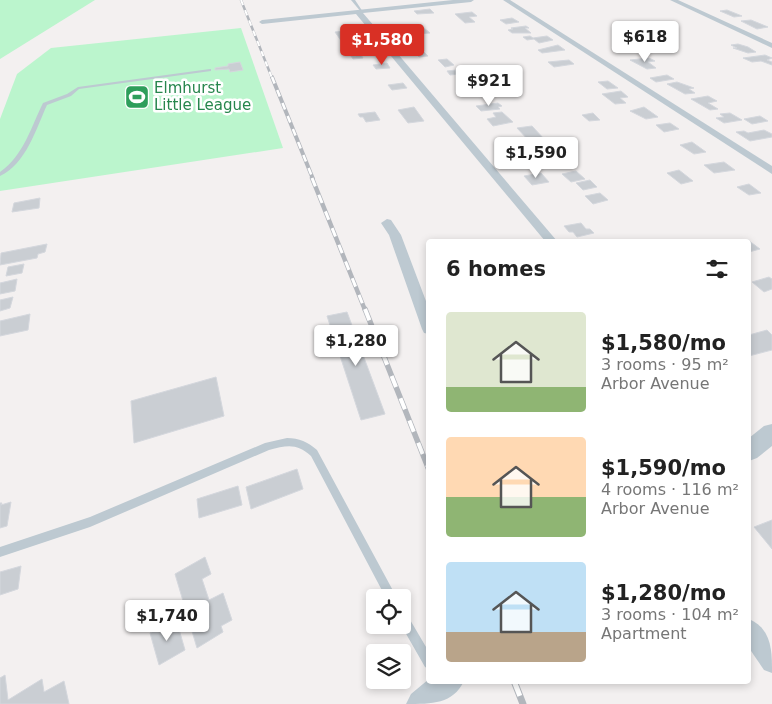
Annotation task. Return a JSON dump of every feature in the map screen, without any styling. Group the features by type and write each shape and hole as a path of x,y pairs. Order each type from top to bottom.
{"street":[{"path":"262,22 471,0"},
{"path":"506,0 772,171"},
{"path":"672,0 772,46"},
{"path":"359,11 549,239"},
{"path":"387,223 395,235 426,320"},
{"path":"751,449 772,433"},
{"path":"751,633 772,662"}],"lane":[{"path":"353,0 359,11"},
{"path":"0,174 6,171 21,153 45,104 69,95 78,88 210,70"},
{"path":"0,552 90,522 268,446 296,441 307,445 314,453 387,589"},
{"path":"411,634 426,663"}],"green space":[{"path":"0,0 95,0 0,59"},
{"name":"Elmhurst Little League","path":"241,28 283,148 0,191 0,119 17,74 51,48"}],"building":[{"path":"430,9 434,13 417,14 414,11"},
{"path":"727,10 742,16 734,17 720,11"},
{"path":"472,12 477,16 469,17 475,22 465,23 455,14"},
{"path":"512,18 519,22 506,24 500,20"},
{"path":"751,20 768,27 757,29 741,21"},
{"path":"526,26 529,28 525,28 531,33 512,33 508,30 513,29 511,28"},
{"path":"424,28 430,33 408,35 405,32"},
{"path":"344,31 351,41 342,42 335,32"},
{"path":"530,36 533,38 547,36 553,40 539,43 534,39 527,40 523,37"},
{"path":"411,38 418,42 415,43 417,45 408,46 402,40"},
{"path":"738,44 756,52 748,53 733,48 737,48 731,45"},
{"path":"558,45 565,50 542,53 538,50"},
{"path":"363,48 367,55 361,55 363,58 353,59 351,56 356,56 352,50"},
{"path":"421,49 428,56 419,57 413,50"},
{"path":"765,55 772,58 767,60 772,62 772,65 761,61 752,62 743,58"},
{"path":"649,58 655,61 648,62 656,68 647,69 630,60"},
{"path":"447,59 454,65 445,67 438,60"},
{"path":"569,60 574,64 554,67 548,62"},
{"path":"240,62 243,70 230,72 229,69 215,70 215,68"},
{"path":"387,63 390,68 376,69 373,65"},
{"path":"466,69 470,73 450,75 447,71"},
{"path":"667,75 674,79 656,82 650,78"},
{"path":"608,81 618,88 607,89 598,82"},
{"path":"677,82 694,88 689,89 695,93 685,94 667,84"},
{"path":"403,83 407,88 392,90 388,85"},
{"path":"621,91 628,97 620,98 626,103 615,104 602,94"},
{"path":"708,96 717,101 708,103 718,109 710,110 691,99"},
{"path":"498,103 502,106 498,107 500,109 481,111 476,106"},
{"path":"414,107 424,121 408,123 398,110"},
{"path":"644,107 658,117 646,119 630,111"},
{"path":"375,112 380,120 366,122 358,114"},
{"path":"502,112 513,122 493,126 487,119 496,117 493,113"},
{"path":"593,113 600,120 589,121 582,115"},
{"path":"730,113 742,120 724,123 716,118 724,117 720,114"},
{"path":"760,116 768,121 752,124 744,119"},
{"path":"670,123 679,129 664,132 656,125"},
{"path":"532,126 545,140 530,142 517,128"},
{"path":"764,130 772,134 772,137 750,141 736,132 744,131 748,133"},
{"path":"518,138 523,144 499,148 494,142"},
{"path":"692,142 706,152 694,154 680,145"},
{"path":"724,162 735,170 714,173 704,165"},
{"path":"679,170 693,181 681,184 667,173"},
{"path":"576,171 585,179 571,182 562,174"},
{"path":"541,173 549,182 532,185 524,176"},
{"path":"590,180 597,187 583,190 576,183"},
{"path":"749,184 761,193 749,195 737,187"},
{"path":"600,193 608,200 593,204 585,196"},
{"path":"40,198 39,208 12,212 14,203"},
{"path":"581,223 586,229 590,229 594,233 577,237 564,226"},
{"path":"751,242 760,249 751,251"},
{"path":"47,244 45,252 38,254 37,258 0,265 1,253"},
{"path":"24,264 22,273 6,276 8,267"},
{"path":"769,277 772,279 772,289 764,292 752,282"},
{"path":"17,279 15,291 0,294 0,283"},
{"path":"13,297 10,308 0,311 0,300"},
{"path":"347,312 385,414 361,420 327,316"},
{"path":"30,314 28,330 0,336 0,321"},
{"path":"767,330 772,335 772,350 751,355 751,334"},
{"path":"216,377 224,416 134,443 131,401"},
{"path":"297,469 303,489 251,509 246,487"},
{"path":"238,486 242,505 199,518 197,499"},
{"path":"11,502 7,526 0,528 0,503 2,503 1,505"},
{"path":"772,520 772,549 754,527"},
{"path":"205,557 211,574 202,579 209,600 223,593 232,620 221,626 223,632 197,648 175,574"},
{"path":"21,566 18,589 0,595 0,572"},
{"path":"176,619 185,650 159,665 150,633"},
{"path":"5,675 8,700 42,679 44,692 64,681 69,704 0,704 0,678"}],"railway":[{"path":"241,0 272,78"},
{"path":"272,77 313,179"},
{"path":"312,178 365,310"},
{"path":"365,309 426,462"},
{"path":"515,684 523,704"}],"place":[{"name":"Elmhurst Little League","path":"137,97"}]}
